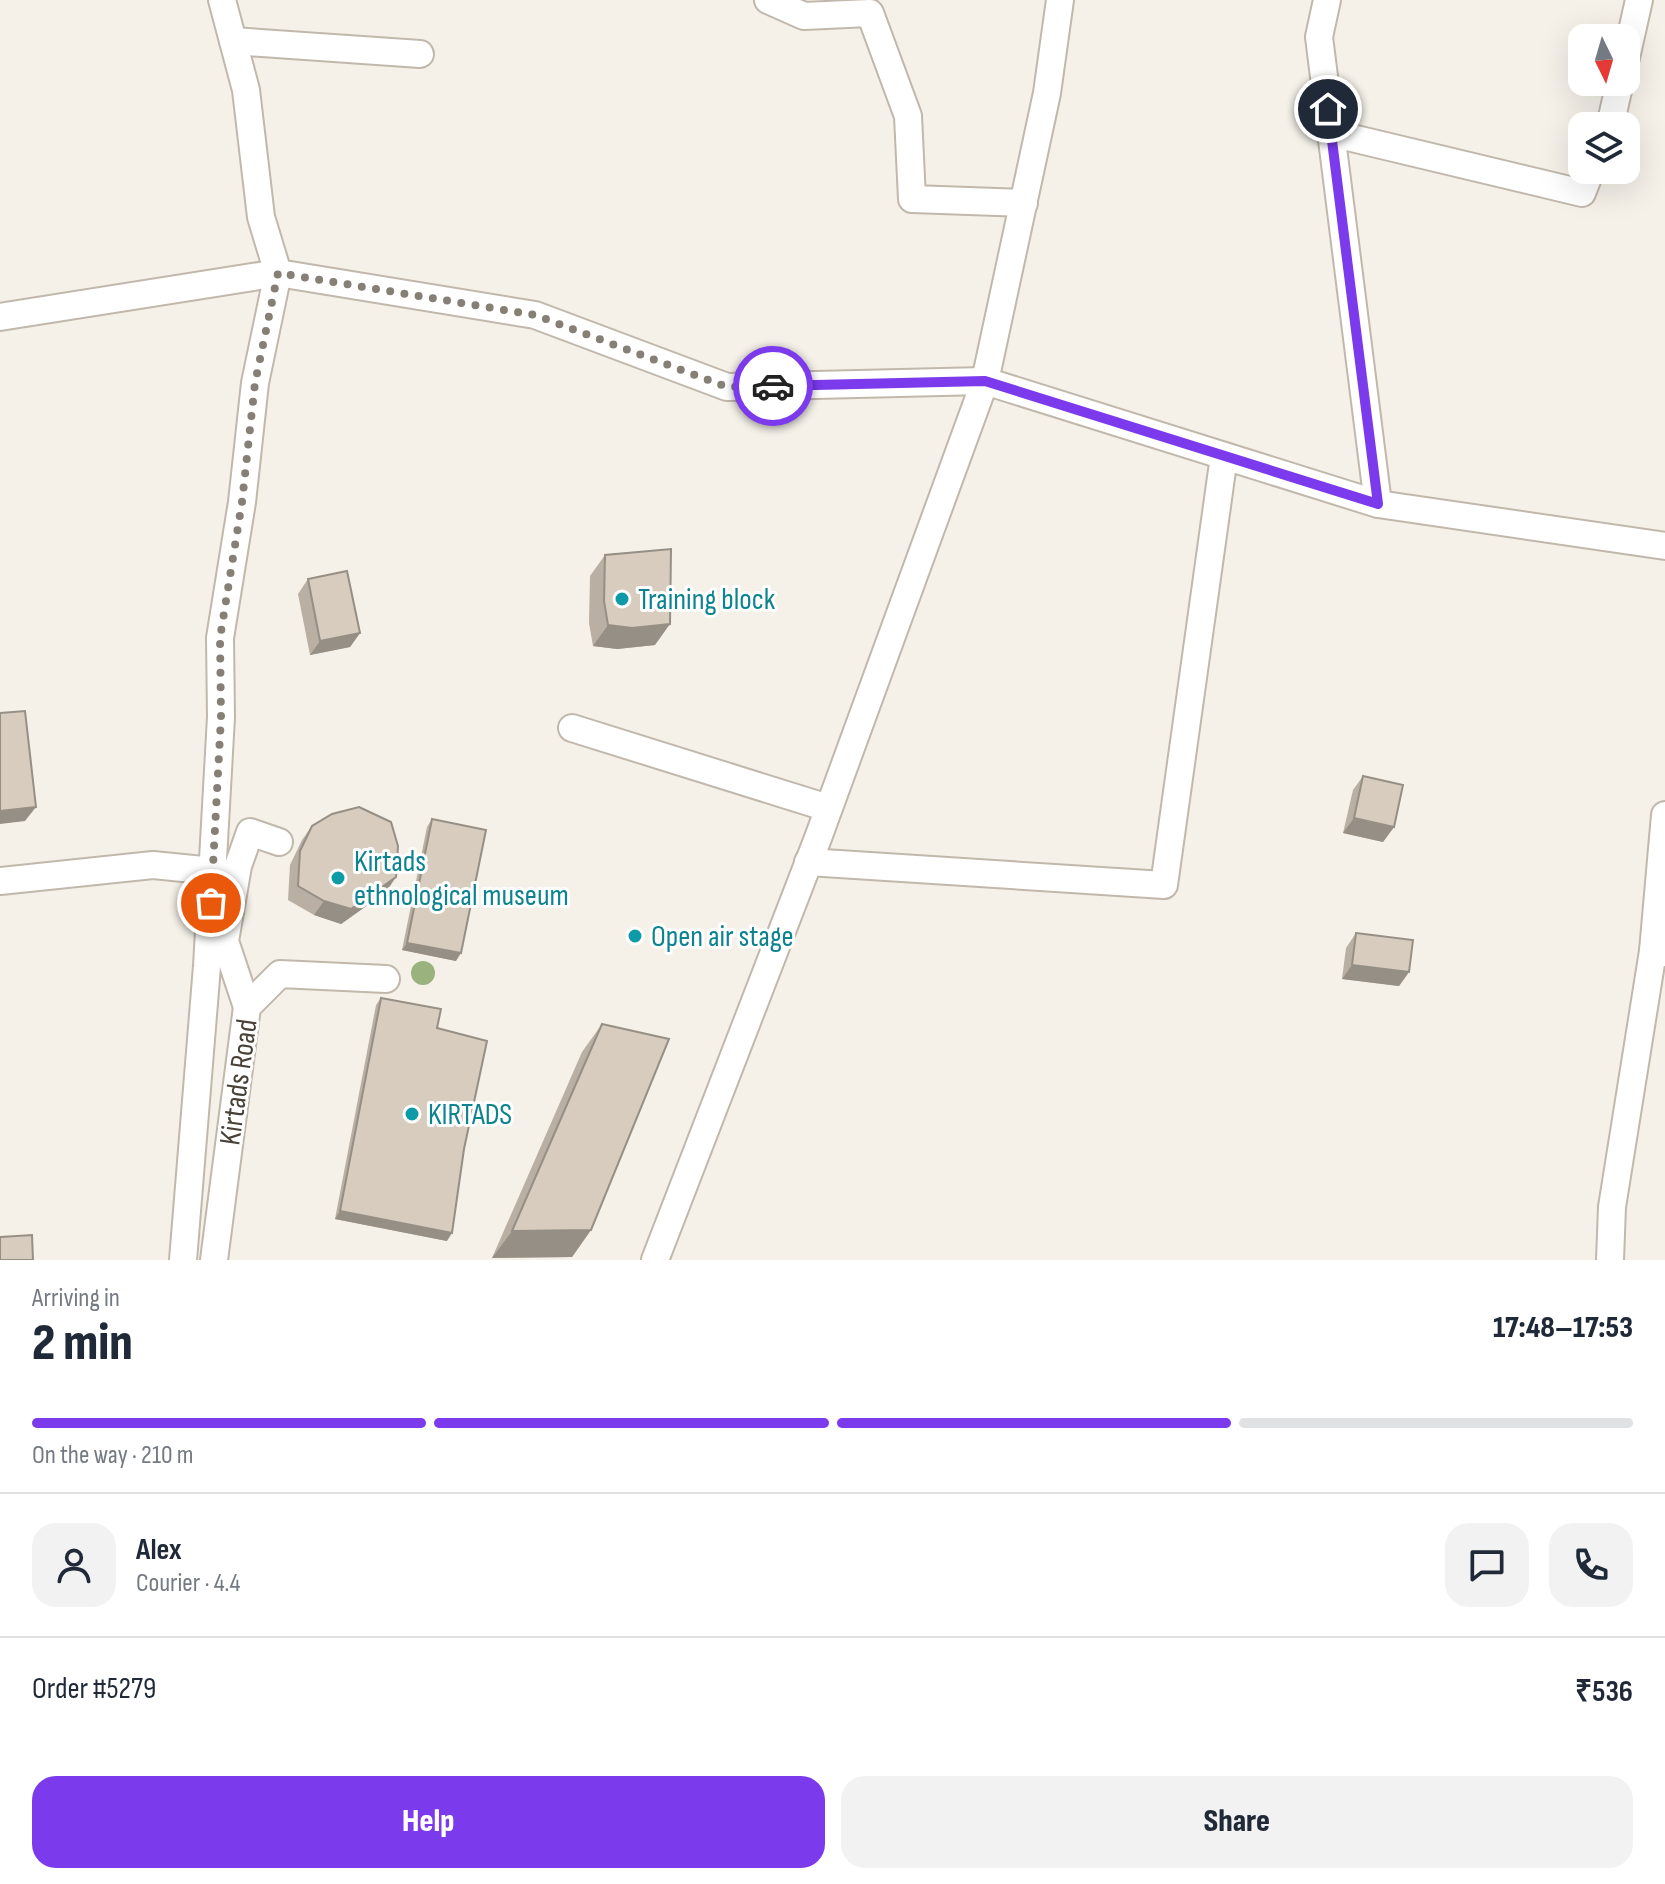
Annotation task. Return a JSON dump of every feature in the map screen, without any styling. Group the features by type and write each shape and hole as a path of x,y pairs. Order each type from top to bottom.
{"street":[{"path":"183,1260 213,871 221,717 220,638 242,502 255,383 278,273 261,217 246,90 222,0"},
{"path":"768,0 804,16 870,13 908,116 912,199 1024,203"},
{"path":"655,1260 808,862 985,381 1047,93 1060,0"},
{"path":"1327,0 1319,37 1378,504"},
{"path":"1634,24 1639,0"},
{"path":"233,41 420,54"},
{"path":"1331,133 1582,193 1586,184"},
{"path":"0,317 278,273 535,315 727,387 985,381 1378,504 1665,546"},
{"path":"808,862 1164,885 1224,456"},
{"path":"572,728 828,808"},
{"path":"1610,1260 1612,1207 1659,952 1665,815"},
{"path":"247,1007 225,941 238,866 250,832 279,842"},
{"path":"0,881 153,865 213,871"},
{"name":"Kirtads Road","path":"214,1260 247,1007 280,974 386,979"}],"building":[{"path":"671,549 670,624 632,628 608,625 604,601 605,555"},
{"path":"347,571 360,633 320,641 308,579"},
{"path":"25,711 36,807 0,811 0,713"},
{"path":"1363,776 1403,785 1394,827 1354,818"},
{"name":"Kirtads ethnological museum","path":"359,807 391,822 398,846 396,877 351,909 324,901 298,886 300,851 312,826 332,814"},
{"path":"432,819 486,830 461,953 407,943"},
{"path":"1356,933 1413,940 1409,972 1352,965"},
{"name":"KIRTADS","path":"381,998 441,1009 437,1028 487,1041 464,1149 452,1233 340,1211"},
{"path":"602,1024 669,1039 591,1230 512,1231"},
{"path":"32,1235 33,1260 0,1260 0,1237"}],"way so far":[{"path":"211,903 221,717 220,638 242,502 255,383 278,273 535,315 727,387 773,386"}],"place":[{"name":"Training block","path":"622,599"},
{"name":"Kirtads ethnological museum","path":"338,878"},
{"name":"Open air stage","path":"635,936"},
{"name":"KIRTADS","path":"412,1114"}],"route":[{"path":"773,386 985,381 1378,504 1328,109"}]}
